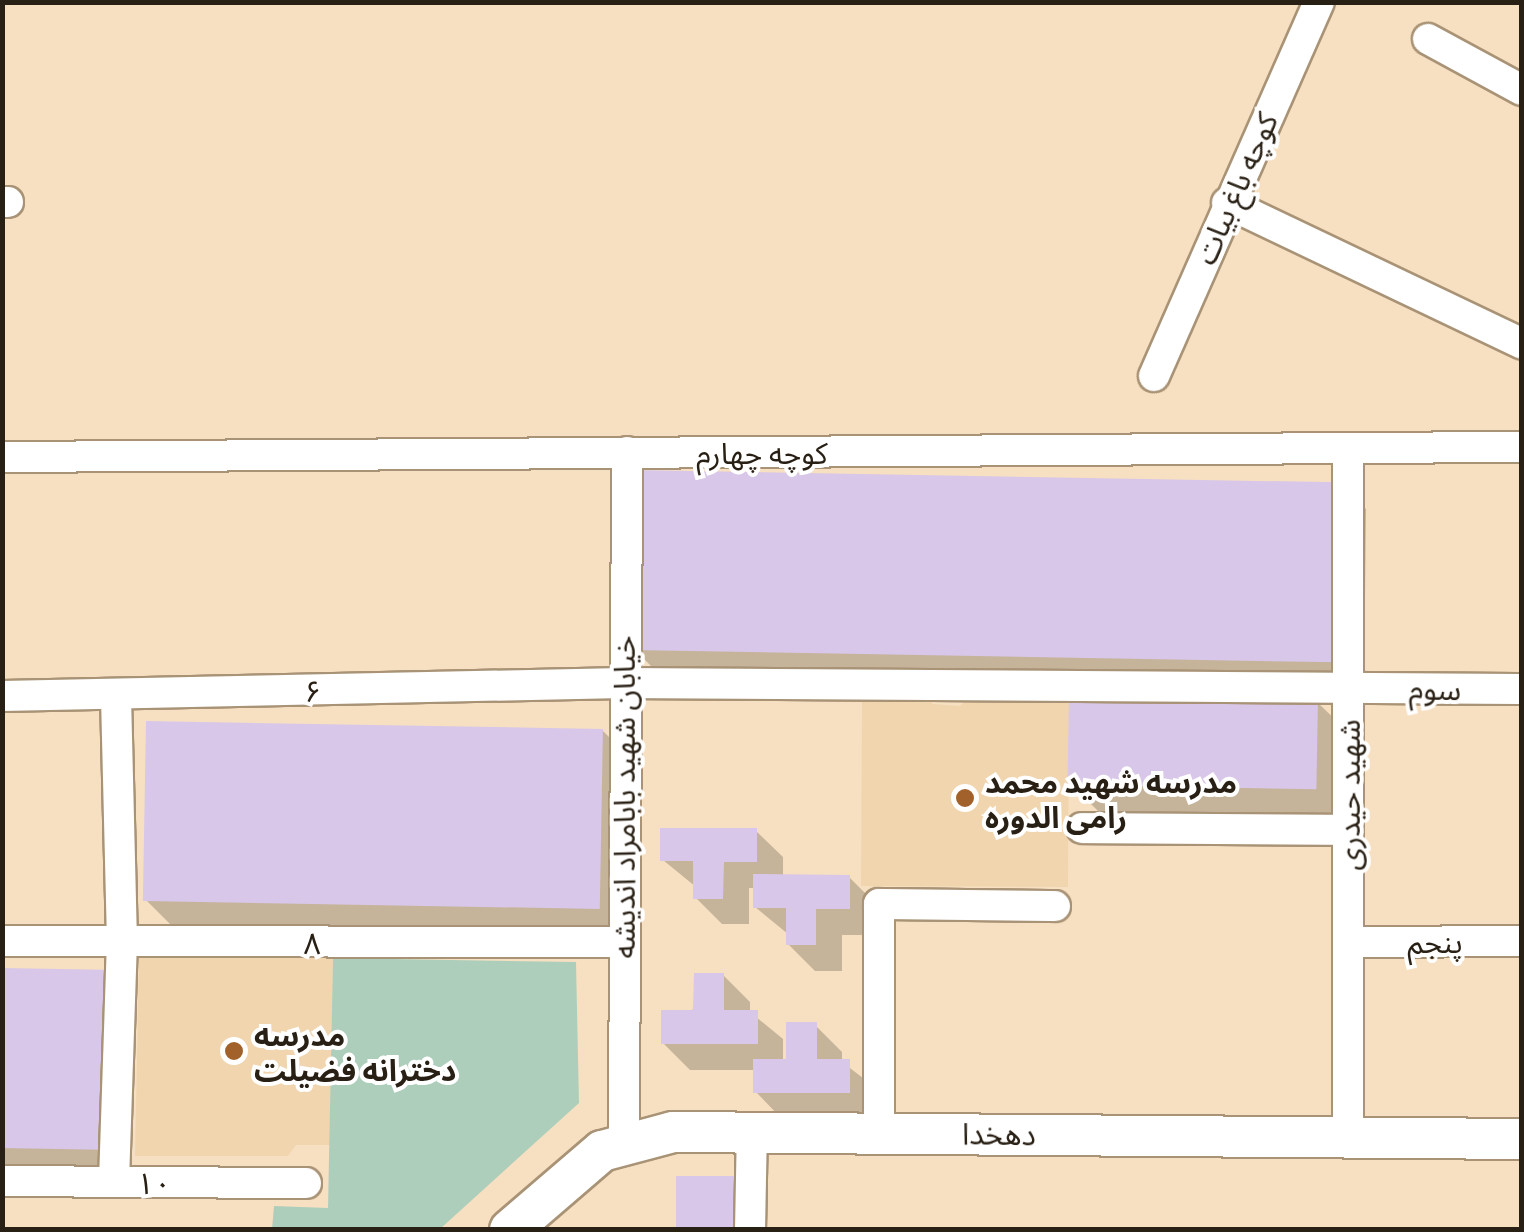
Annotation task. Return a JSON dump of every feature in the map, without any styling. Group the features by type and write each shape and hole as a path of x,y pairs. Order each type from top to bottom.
{"street":[{"name":"کوچه باغ بیات","path":"1154,376 1227,203 1319,2"},
{"path":"1428,38 1522,90"},
{"path":"1227,203 1522,344"},
{"name":"کوچه چهارم","path":"2,456 1348,452 1522,447"},
{"name":"خیابان شهید بابامراد اندیشه","path":"624,1142 627,452"},
{"name":"شهید حیدری","path":"1348,452 1348,1138"},
{"name":"۶","path":"2,696 623,684 1348,686"},
{"name":"سوم","path":"1348,686 1522,689"},
{"path":"114,1181 122,942 116,694"},
{"path":"1082,828 1348,830"},
{"path":"879,1131 879,904 1056,906"},
{"name":"۸","path":"2,941 622,942"},
{"name":"پنجم","path":"1348,942 1522,941"},
{"path":"750,1230 752,1129"},
{"name":"دهخدا","path":"510,1230 582,1163 624,1142 752,1129 1522,1139"},
{"name":"۱۰","path":"2,1180 306,1183"}],"shaded area":[{"name":"مدرسه شهید محمد رامی الدوره","path":"862,694 927,694 933,704 960,706 970,695 1069,695 1068,887 861,886"},
{"name":"مدرسه دخترانه فضيلت","path":"139,956 333,958 330,1145 296,1145 288,1156 135,1156"}],"green space":[{"path":"333,958 576,962 579,1103 440,1229 272,1229 274,1206 328,1208"}],"building":[{"path":"634,470 1341,482 1338,662 631,650"},
{"path":"1069,695 1318,699 1316,789 1067,785"},
{"path":"146,721 603,729 600,909 143,901"},
{"path":"660,828 757,828 757,862 724,862 723,899 693,899 693,861 660,861"},
{"path":"753,874 850,875 850,909 816,909 816,945 786,945 786,908 753,908"},
{"path":"2,968 104,970 101,1150 2,1148"},
{"path":"694,973 724,973 724,1010 758,1010 758,1044 661,1044 661,1010 693,1010"},
{"path":"786,1022 817,1022 817,1059 850,1059 850,1093 753,1093 753,1059 786,1059"},
{"path":"676,1176 737,1176 737,1230 676,1230"}],"place":[{"name":"مدرسه شهید محمد رامی الدوره","path":"965,798"},
{"name":"مدرسه دخترانه فضيلت","path":"234,1051"}]}
